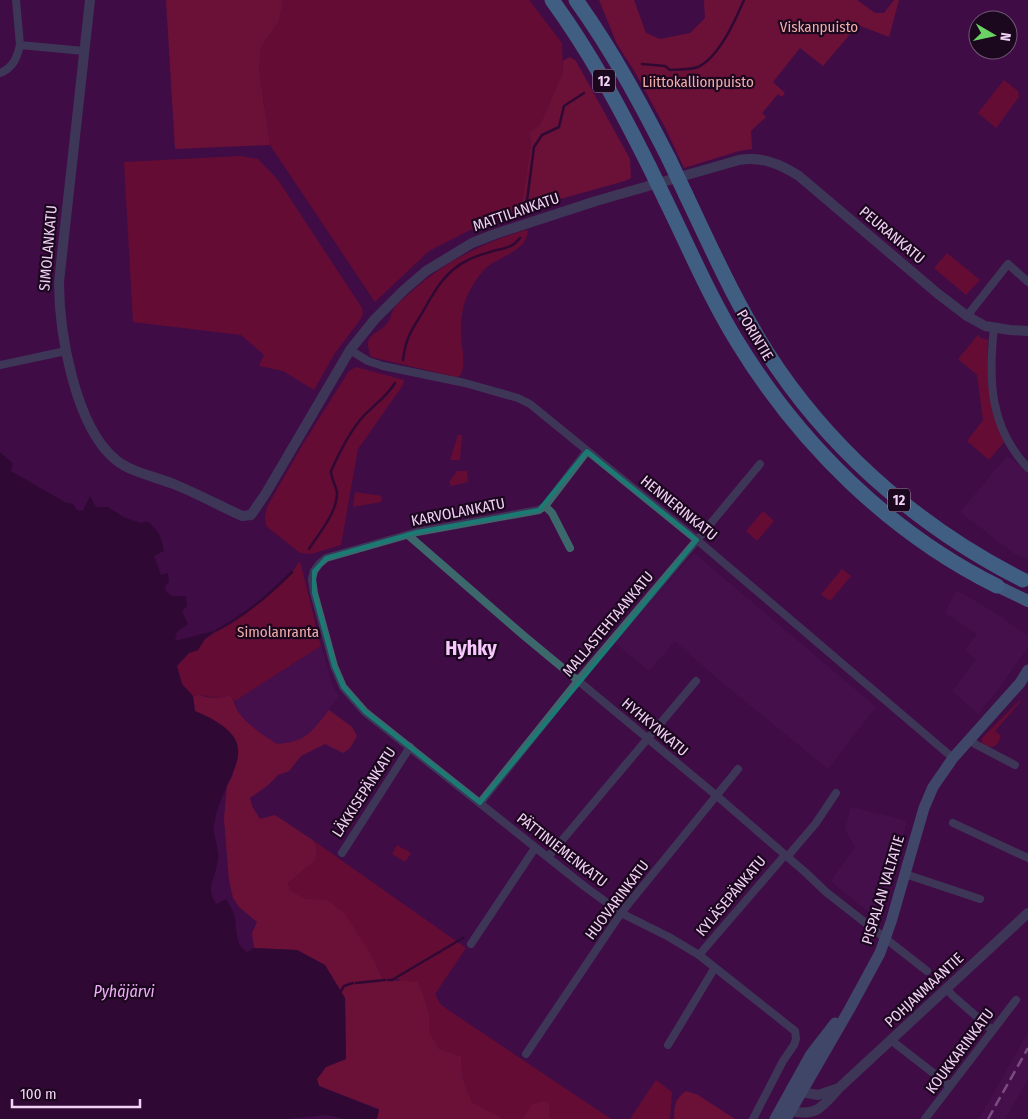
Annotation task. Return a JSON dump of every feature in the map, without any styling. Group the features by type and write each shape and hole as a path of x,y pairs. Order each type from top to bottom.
{"highway":[{"name":"PORINTIE","path":"552,0 598,69 625,117 711,294 736,341 758,376 808,439 850,482 893,519 968,571 1028,601"},
{"name":"PORINTIE","path":"576,0 616,61 643,108 728,282 756,334 778,368 822,426 886,488 930,525 984,560 1025,581"}],"main road":[{"name":"PISPALAN VALTATIE","path":"788,1115 849,1010 886,938 928,797 953,758 1024,679 1028,670"},
{"path":"775,1119 811,1054 832,1026 849,1010"}],"street":[{"path":"0,73 6,70 17,58 20,45 16,0"},
{"name":"SIMOLANKATU","path":"90,0 58,282 66,351 78,394 101,444 117,461 178,486 242,516 251,514"},
{"path":"20,45 84,51"},
{"name":"PEURANKATU","path":"738,160 756,158 786,168 799,176 937,293 967,316 981,324 994,328 1028,332"},
{"name":"MATTILANKATU","path":"251,514 350,350 374,319 426,271 472,243 530,222 738,160"},
{"path":"967,316 1008,264 1028,282"},
{"path":"994,328 990,360 992,394 1000,424 1011,447 1028,468"},
{"name":"HENNERINKATU","path":"350,350 368,361 383,366 518,398 543,413 697,540 953,758"},
{"path":"0,365 66,351"},
{"path":"570,548 552,513 545,506 587,450"},
{"name":"MALLASTEHTAANKATU","path":"480,803 578,680 760,464"},
{"name":"KARVOLANKATU","path":"314,571 326,558 417,532 540,510 545,506"},
{"name":"HYHKYNKATU","path":"408,535 523,635 717,796 826,892 927,971"},
{"name":"PÄTTINIEMENKATU","path":"314,571 312,579 314,593 329,653 338,678 365,712 535,848 621,913 669,937 699,955 714,969 795,1031 796,1039 794,1045 783,1061 753,1119"},
{"path":"548,857 696,681"},
{"path":"970,739 975,744 1015,764"},
{"name":"LÄKKISEPÄNKATU","path":"342,853 410,747"},
{"name":"HUOVARINKATU","path":"526,1054 621,913 738,769"},
{"name":"KYLÄSEPÄNKATU","path":"699,955 816,823 836,793"},
{"path":"953,823 1028,858"},
{"path":"471,944 535,848"},
{"path":"905,874 980,899"},
{"name":"POHJANMAANTIE","path":"788,1115 804,1114 820,1108 1028,913"},
{"path":"668,1045 714,969"},
{"path":"946,988 992,1030"},
{"name":"KOUKKARINKATU","path":"925,1119 1016,1000"},
{"path":"892,1041 950,1086"},
{"name":"POHJANMAANTIE","path":"801,1092 818,1094 840,1088"}],"highlighted area":[{"path":"587,451 697,540 480,803 365,712 343,687 334,666 314,593 314,571 326,558 417,532 539,510"}],"shaded area":[{"path":"1007,456 1028,472 1028,560 1015,554 960,512"},
{"path":"694,553 876,707 828,769 713,675 675,641 649,671 615,643"},
{"path":"956,590 994,612 1028,636 1028,647 978,714 952,691 976,660 965,650 977,634 945,613"},
{"path":"321,646 333,687 339,696 310,734 299,741 277,744 259,733 238,712 235,701"},
{"path":"851,807 907,821 878,920 831,881 855,847 845,829"},
{"path":"1028,1032 1028,1079 1005,1119 979,1119"}],"green space":[{"path":"166,0 283,0 279,21 261,47 259,70 270,145 175,149"},
{"path":"283,0 529,0 562,43 563,72 540,125 530,132 531,145 521,210 470,230 429,251 375,302 270,145 259,70 261,47 279,21"},
{"name":"Liittokallionpuisto","path":"599,0 634,0 646,33 660,39 690,33 705,18 704,0 857,0 875,13 884,13 894,0 899,0 889,37 858,25 823,66 800,48 773,82 785,93 782,97 778,94 762,113 766,117 751,131 752,149 739,151 684,168 666,129 635,72 617,44"},
{"path":"570,57 576,61 630,159 631,178 521,210 531,145 530,132 540,125 563,72 563,61"},
{"path":"1004,80 1018,91 1019,97 996,128 978,113"},
{"path":"241,156 258,159 278,180 362,308 363,314 360,320 335,353 314,390 283,371 259,366 264,355 241,335 133,322 124,162"},
{"path":"526,230 528,231 526,238 522,244 486,268 475,281 468,295 463,307 461,321 463,366 460,376 456,377 371,357 368,343 372,335 385,326 398,303 422,283 449,263 479,247"},
{"path":"947,253 980,280 966,295 934,268"},
{"path":"978,335 988,340 989,392 995,417 1005,441 989,460 967,441 983,420 977,375 958,359"},
{"path":"356,367 404,380 403,385 358,449 341,545 311,554 300,553 266,526 267,507 303,444 349,371"},
{"path":"458,435 462,435 460,460 450,460"},
{"path":"457,471 467,471 468,482 451,486 449,482"},
{"path":"355,492 382,496 381,502 353,507"},
{"path":"763,511 774,521 757,541 746,531"},
{"name":"Simolanranta","path":"300,561 321,646 235,701 229,695 219,698 193,696 182,684 177,666 189,653 198,650 205,639 230,623 276,588"},
{"path":"842,569 851,576 830,601 821,594"},
{"path":"229,695 239,713 247,722 277,744 302,738 313,729 329,710 352,727 357,736 350,748 343,753 325,744 301,756 289,771 278,775 267,786 250,798 252,806 260,819 275,815 314,841 317,851 315,861 288,883 290,890 304,899 328,900 345,914 373,958 383,980 417,982 423,993 429,1014 429,1032 439,1049 461,1056 463,1080 472,1102 504,1119 377,1119 379,1109 319,1086 317,1079 326,1067 346,1059 345,998 325,965 297,950 254,948 252,933 257,922 239,907 233,898 229,880 224,819 227,786 233,775 195,711 193,696 221,698"},
{"path":"1020,700 995,731 1001,736 998,743 993,747 982,743 982,738"},
{"path":"314,841 466,948 435,994 441,1005 611,1119 552,1119 532,1104 522,1119 504,1119 472,1102 463,1080 461,1056 439,1049 429,1032 429,1014 423,993 397,979 383,980 373,958 328,900 304,900 290,890 288,883 315,861 317,851"},
{"path":"397,845 411,853 405,862 392,854"},
{"path":"656,1080 672,1092 670,1119 630,1119"},
{"path":"686,1091 698,1095 735,1119 674,1119 676,1103 679,1097"},
{"path":"546,1101 549,1105 549,1116 552,1119 522,1119 532,1104"}],"water":[{"name":"Pyhäjärvi","path":"0,452 13,463 11,471 65,502 73,504 78,511 83,510 90,496 96,507 108,507 124,517 141,523 147,521 157,531 162,541 164,551 154,556 161,575 168,573 169,582 166,584 165,590 172,596 186,596 187,606 182,611 188,624 177,632 175,641 217,630 205,639 198,650 189,653 177,666 182,684 193,696 195,711 219,723 233,735 238,748 237,761 218,807 214,826 218,857 211,892 216,904 226,899 234,915 238,941 247,952 254,948 297,950 325,965 345,998 346,1059 326,1067 317,1079 319,1086 379,1110 377,1119 344,1119 327,1115 288,1119 0,1119"}],"waterway":[{"path":"642,64 665,66 670,70 698,67 706,62 719,47 731,28 744,0"},
{"path":"526,208 534,147 542,135 559,127 564,106 584,93"},
{"path":"403,360 406,344 411,332 433,293 448,274 468,260 510,246 520,238"},
{"path":"309,549 334,508 337,493 331,471 341,451 360,420 395,383"},
{"path":"217,630 257,604 292,572"},
{"path":"388,980 392,980 463,938"},
{"path":"356,983 385,980"},
{"path":"341,991 344,986 353,983"}],"railway":[{"path":"988,1119 1028,1048"}],"district":[{"name":"Hyhky","path":"471,648"}],"park label":[{"name":"Viskanpuisto","path":"819,27"}]}
